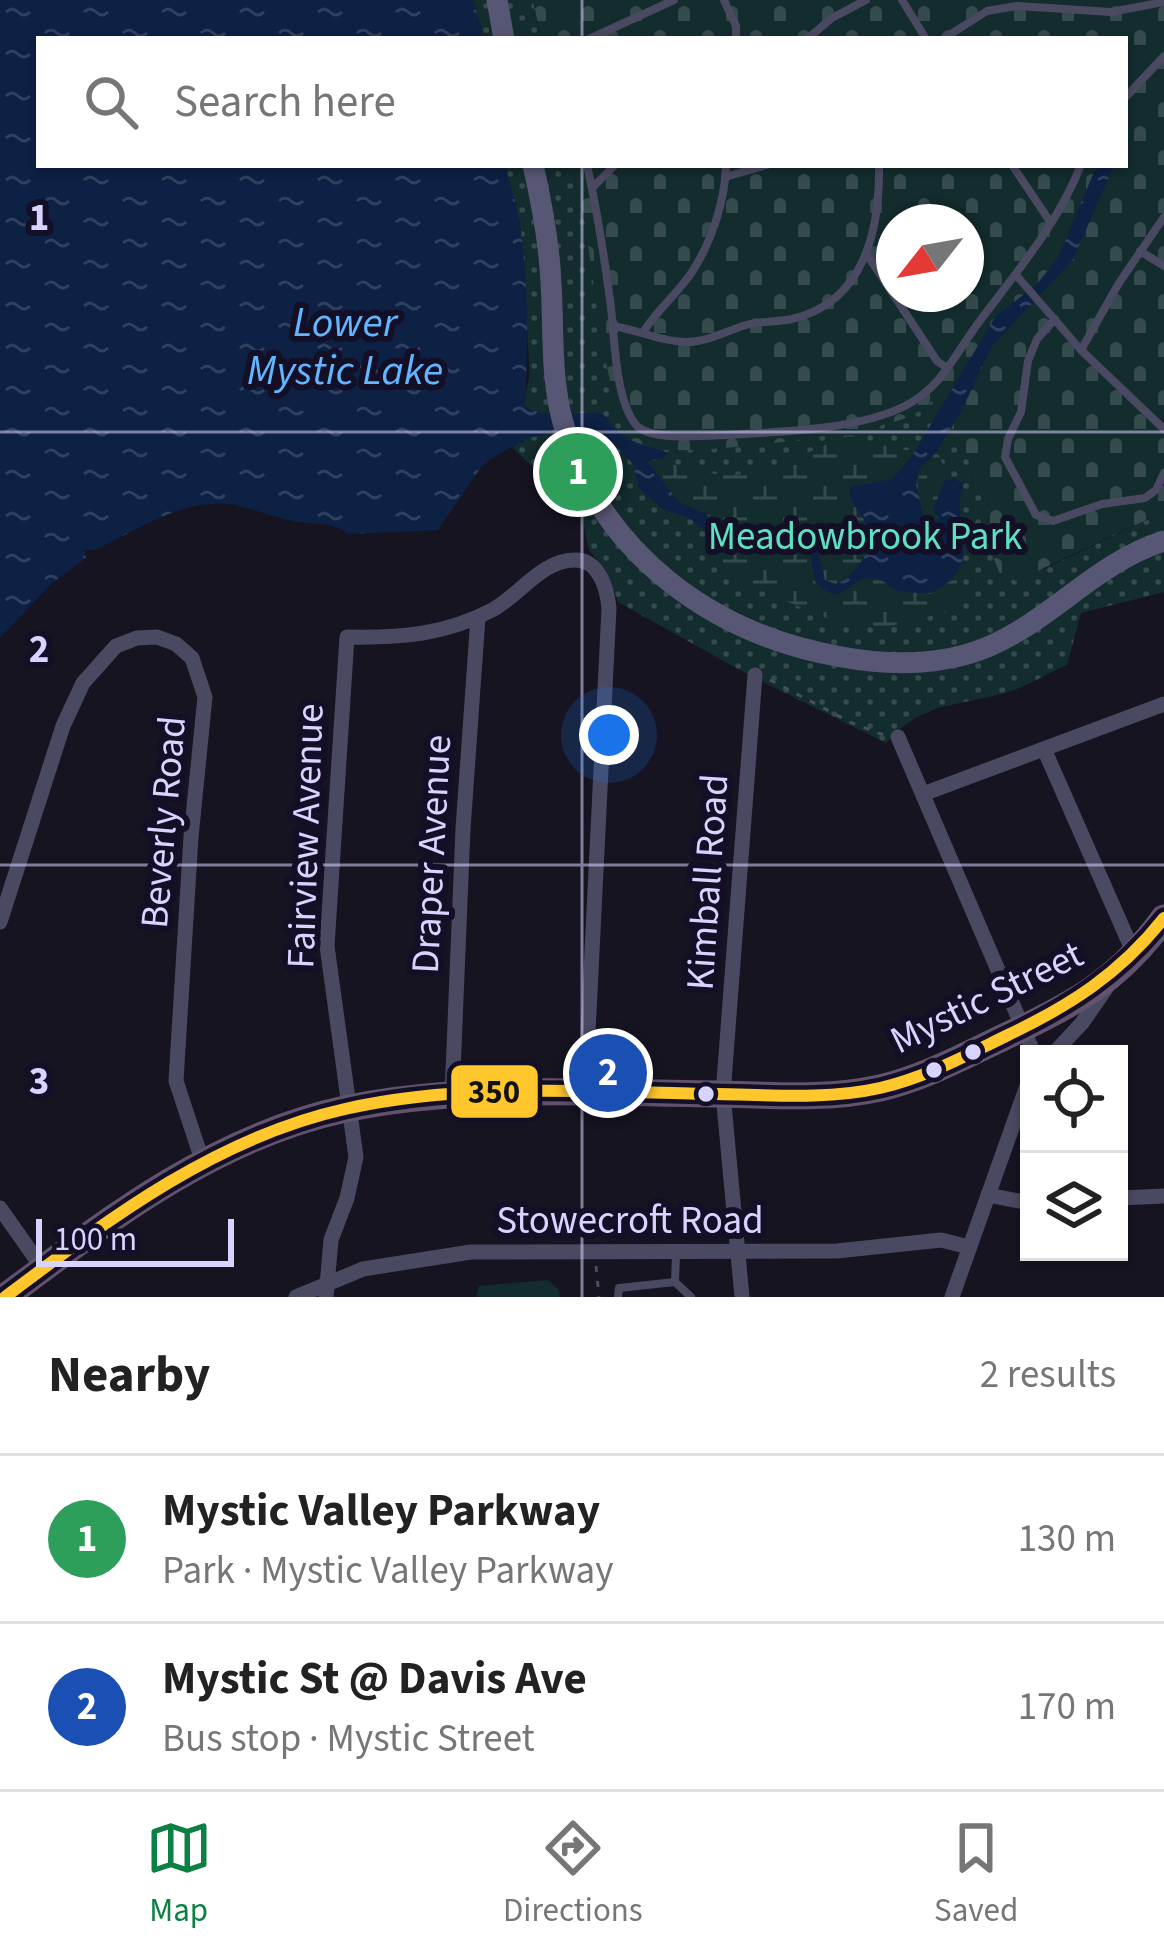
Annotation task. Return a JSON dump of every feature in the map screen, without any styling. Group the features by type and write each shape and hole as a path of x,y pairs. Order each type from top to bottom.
{"highway":[{"name":"Mystic Street","path":"5,1297 202,1160 281,1126 352,1108 452,1096 819,1096 882,1088 1029,1041 1125,965 1164,918"}],"main road":[{"path":"497,0 503,36"},
{"path":"534,168 550,256 559,406 568,437 606,514 627,543 665,580 708,610 757,634 848,658 886,664 927,662 982,650 1037,622 1114,563 1164,542"}],"street":[{"path":"478,617 563,562 581,560 601,577 609,608 585,1093"},
{"name":"Fairview Avenue","path":"326,1290 331,1240 356,1157 326,946 346,638 419,638 478,617"},
{"name":"Draper Avenue","path":"452,1096 478,617"},
{"name":"Beverly Road","path":"0,922 63,726 83,683 116,646 158,637 176,644 192,658 205,697 176,1081 202,1160"},
{"name":"Kimball Road","path":"742,1297 723,1094 755,675"},
{"path":"923,794 1164,704"},
{"path":"898,737 1029,1041"},
{"path":"1044,749 1125,965 1061,1045"},
{"path":"952,1297 1020,1106"},
{"path":"988,1195 1020,1201"},
{"path":"1128,1198 1164,1196"},
{"path":"0,1208 43,1269"},
{"name":"Stowecroft Road","path":"296,1297 326,1290 364,1269 471,1252 857,1250 941,1240 969,1247"}],"lane":[{"path":"596,36 674,0"},
{"path":"724,0 736,36"},
{"path":"811,36 866,0"},
{"path":"902,0 924,36"},
{"path":"948,36 987,11 1017,3 1111,12 1164,2"},
{"path":"1128,95 1164,56"},
{"path":"588,168 620,378 638,427 652,434 702,436 858,421 911,403 929,391 1051,224 1079,168"},
{"path":"592,188 612,168"},
{"path":"644,331 692,273 719,210 726,168"},
{"path":"725,177 756,168"},
{"path":"614,326 644,331 657,339 695,342 751,323 793,319 818,310 836,297 868,256 880,194 879,168"},
{"path":"1014,168 1051,224"},
{"path":"1082,350 1164,217"},
{"path":"1140,251 1164,266"},
{"path":"868,256 947,368"},
{"path":"1016,275 1082,350 1164,429"},
{"path":"1055,319 1037,339 1028,361 1021,412 1005,457 1036,515 1053,521 1102,504 1145,498 1156,490 1164,473"},
{"path":"676,1252 675,1282 691,1297"},
{"path":"618,1297 619,1288 675,1282"}],"path":[{"path":"755,675 866,729 898,737"},
{"path":"596,1266 598,1297"}],"green space":[{"path":"473,0 533,0 540,36 483,36"},
{"path":"533,0 1164,0 1164,512 1016,581 1000,574 990,550 987,496 936,399 913,415 860,430 694,450 641,447 624,439 602,346 573,168 1128,168 1128,36 540,36"},
{"name":"Meadowbrook Park","path":"506,168 573,168 585,223 744,446 880,426 936,398 987,496 990,550 1044,569 1164,512 1164,592 1081,613 1067,665 1006,693 925,713 886,743 745,673 618,602 606,570 589,550 582,516 513,448 529,379 520,224"},
{"name":"Meadowbrook Park","path":"850,435 917,450 892,479 856,484 866,526 865,551 840,585 825,580 817,548 806,539 756,524 734,525 679,502 646,460 744,474"},
{"path":"937,451 949,478 940,491 941,519 934,525 924,520 918,482"},
{"path":"710,534 776,538 807,550 825,591 853,587 871,578 885,581 894,590 930,594 954,579 961,568 960,605 886,627 836,622 743,583 727,570"},
{"path":"548,1280 560,1297 476,1297 479,1286"}],"water":[{"name":"Lower Mystic Lake","path":"0,0 473,0 483,36 36,36 36,168 506,168 525,266 525,406 551,414 603,414 625,437 669,453 647,461 679,502 734,525 756,524 806,538 817,548 825,580 834,585 860,564 870,539 850,487 892,479 911,458 995,317 1036,285 1058,258 1096,168 1113,168 1073,260 992,346 961,412 919,470 916,484 929,524 941,519 933,510 944,481 955,478 963,485 960,566 933,592 899,591 871,578 833,594 815,582 811,555 804,546 747,532 710,534 688,517 664,510 643,492 634,465 615,445 576,428 529,438 494,457 481,467 438,530 347,534 329,525 229,504 177,511 95,550 84,550 86,558 52,583 0,638"}],"transit line":[{"name":"350","path":"5,1297 165,1185 297,1122 390,1101 483,1092 798,1096 880,1088 944,1066 1072,1000 1130,956 1164,918"}],"place":[{"name":"Mystic Valley Parkway","path":"578,472"},
{"name":"Mystic St @ Davis Ave","path":"608,1073"}]}
